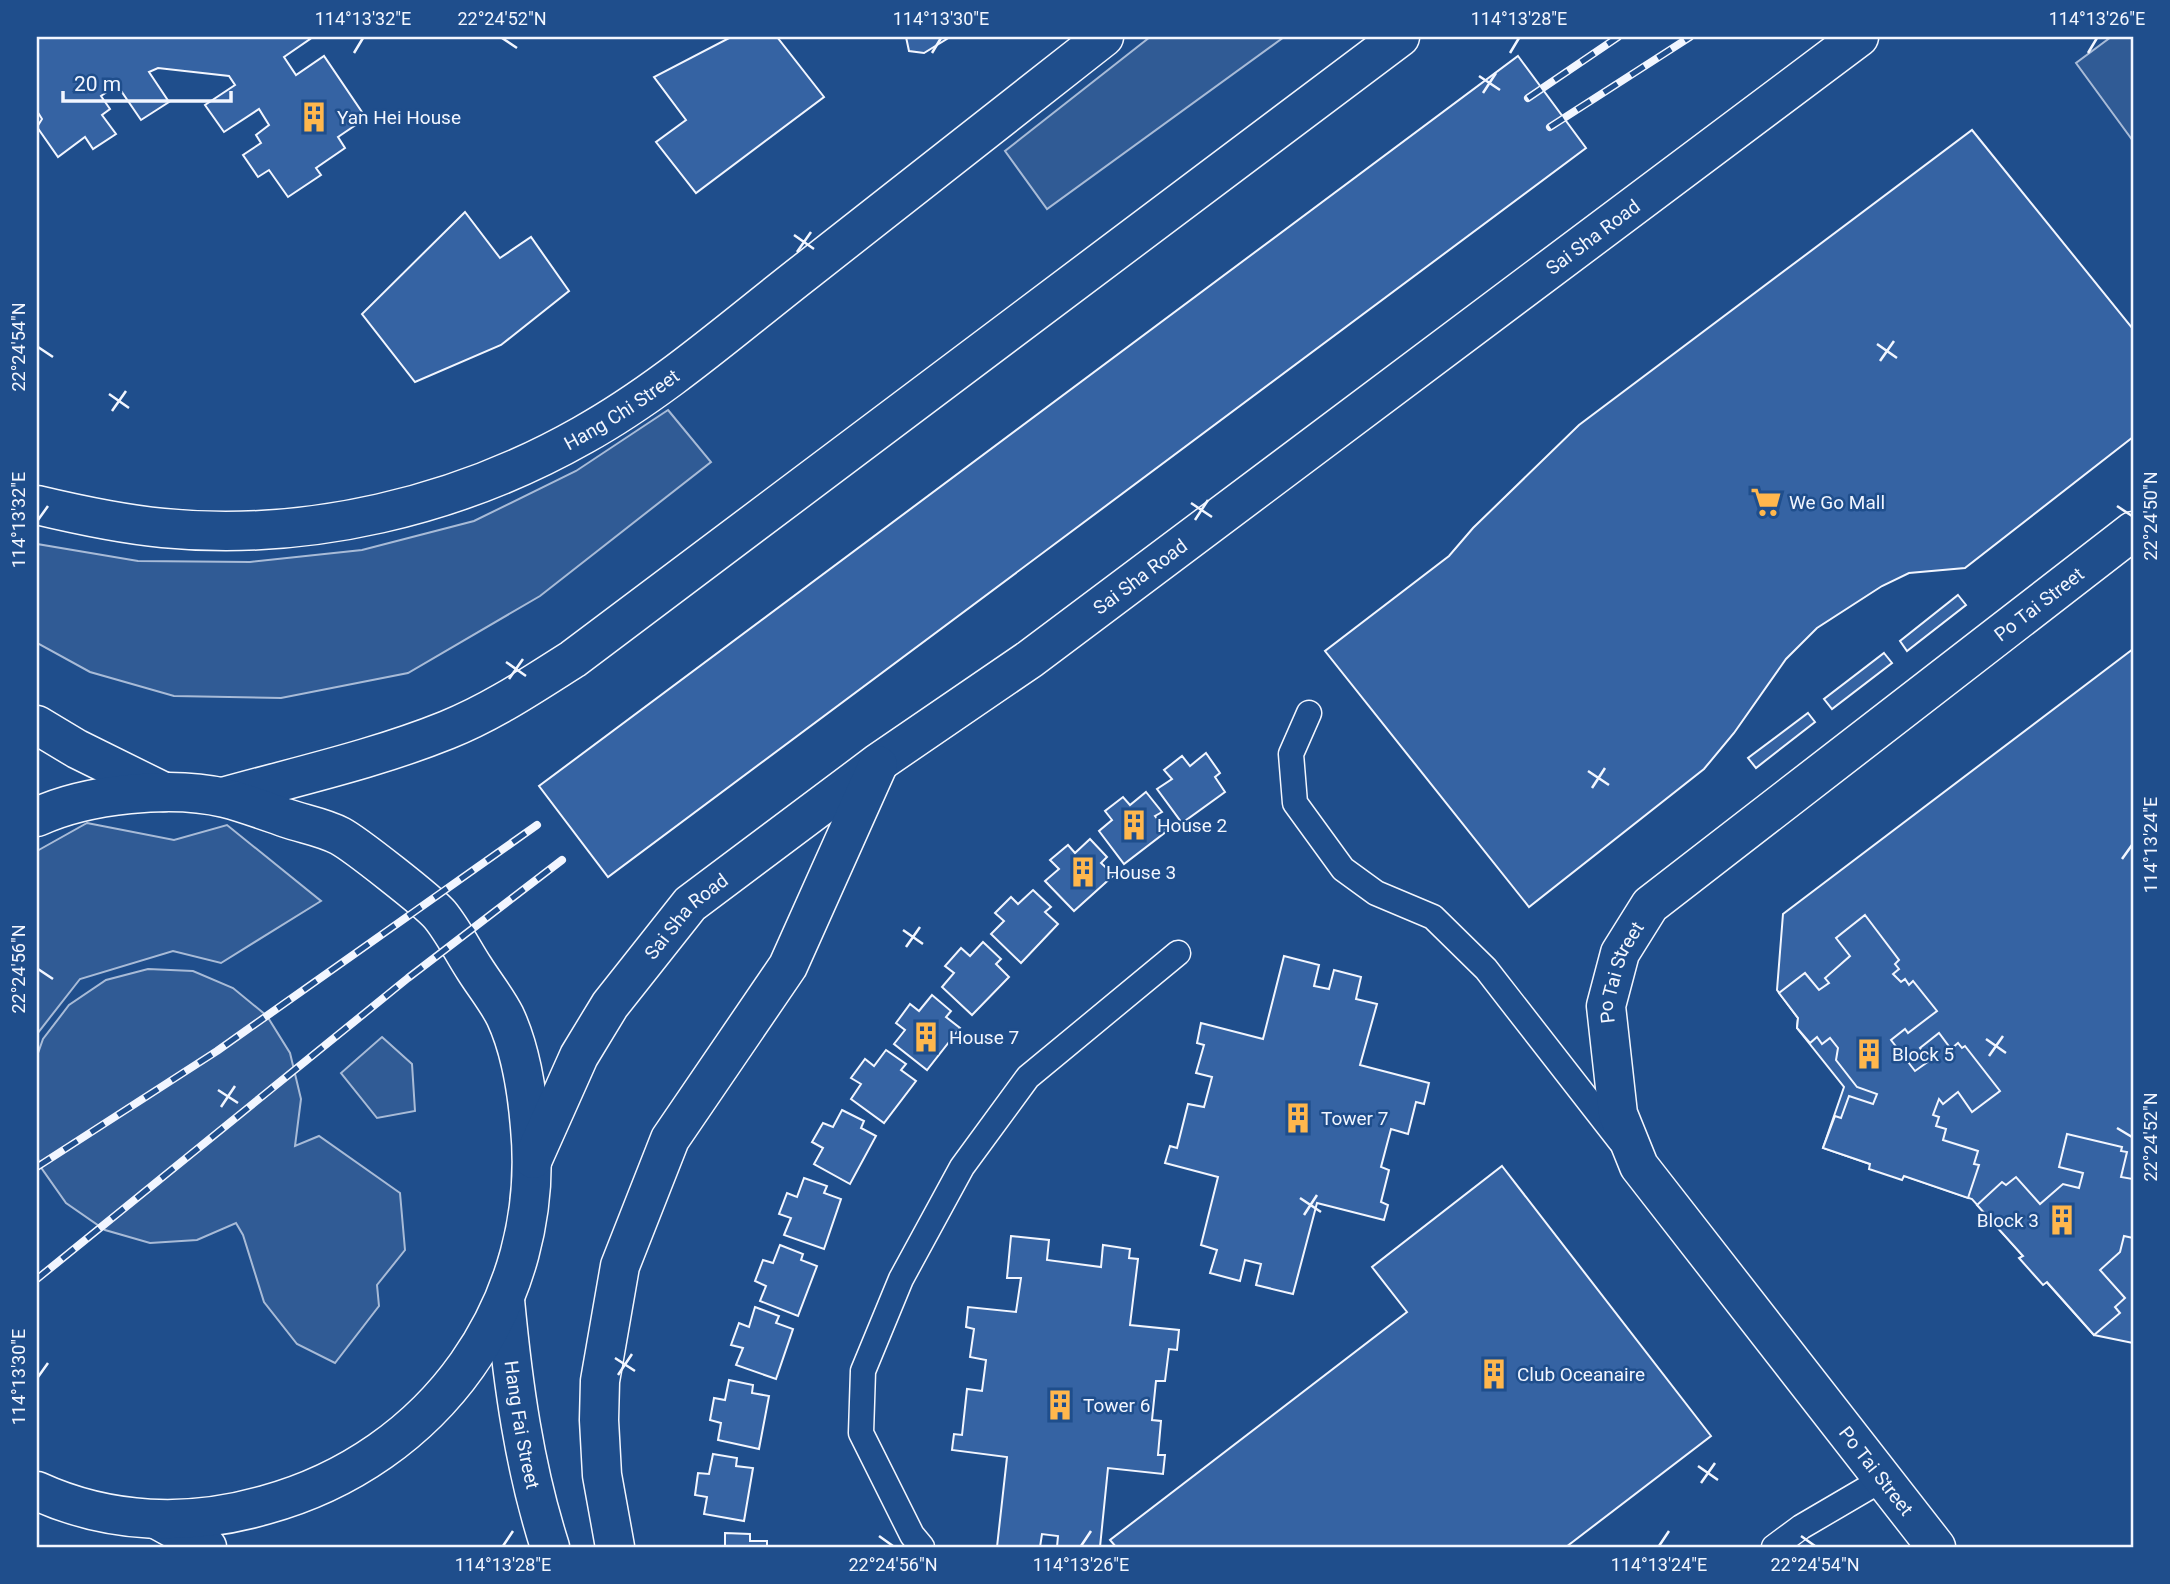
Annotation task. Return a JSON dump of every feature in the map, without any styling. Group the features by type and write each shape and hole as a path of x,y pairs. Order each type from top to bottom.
{"main road":[{"name":"Hang Chi Street","path":"37,505 95,519 165,528 241,531 324,524 391,511 522,466 583,435 692,360 1104,37"},
{"path":"223,797 355,761 448,730 511,698 573,659 1400,37"},
{"name":"Sai Sha Road","path":"533,1159 579,1056 603,1016 690,904 878,763 1030,659 1859,37"},
{"name":"Po Tai Street","path":"1936,1547 1639,1166 1618,1114 1606,1006 1620,953 1650,905 2133,531"},
{"path":"37,724 77,749 164,792"},
{"path":"615,1547 602,1475 598,1420 600,1381 620,1266 670,1139 788,966 878,763"},
{"path":"37,817 102,798 164,792 223,797 340,836 438,912 505,1017 527,1087 533,1159 526,1232 505,1300 470,1363 423,1419 366,1463 301,1495 230,1515 158,1520 114,1516 47,1503"},
{"name":"Hang Fai Street","path":"505,1300 514,1400 534,1498 550,1547"},
{"path":"158,1520 207,1547"}],"lane":[{"path":"1309,713 1291,754 1295,803 1343,869 1376,893 1433,916 1486,969 1639,1166"},
{"path":"922,1547 912,1535 861,1433 863,1371 901,1279 962,1167 1028,1077 1178,953"},
{"path":"1774,1547 1883,1479"}],"shaded area":[{"path":"1150,37 1284,37 1047,209 1005,151"},
{"path":"2111,37 2133,37 2133,141 2076,63"},
{"path":"668,410 711,462 540,596 408,673 281,698 174,696 90,672 37,643 37,544 138,561 250,562 362,550 474,521 576,471"},
{"path":"87,823 174,840 227,825 321,901 221,963 173,951 80,979 37,1034 37,851"},
{"path":"148,969 193,971 233,988 267,1016 290,1053 301,1099 295,1146 319,1136 400,1193 405,1250 377,1285 379,1306 335,1363 297,1344 264,1302 243,1235 236,1223 197,1240 150,1243 105,1230 66,1203 40,1166 37,1155 37,1056 43,1039 69,1005 106,980"},
{"path":"382,1037 412,1064 415,1111 377,1118 341,1073"}],"building":[{"name":"Yan Hei House","path":"308,37 310,39 284,57 296,75 324,56 366,118 338,137 345,148 316,168 321,175 288,197 269,170 258,177 243,155 261,143 256,135 269,125 259,109 224,132 205,105 235,85 229,76 158,68 149,72 169,102 141,120 117,85 101,96 110,109 102,115 116,134 93,149 85,137 58,157 37,127 42,119 37,111 37,39"},
{"path":"731,37 777,37 824,97 696,193 656,142 686,120 654,77"},
{"path":"906,37 950,37 924,53 909,51"},
{"path":"1518,56 1586,148 608,877 539,786"},
{"name":"We Go Mall","path":"1972,130 2133,329 2133,437 1965,568 1909,573 1882,586 1817,628 1786,659 1734,733 1704,769 1529,907 1325,651 1449,556 1473,528 1579,425"},
{"path":"465,212 500,258 531,237 569,291 501,345 415,382 362,314"},
{"path":"1958,595 1966,605 1907,651 1900,641"},
{"path":"2133,649 2133,1343 2094,1335 1972,1199 1823,1148 1844,1087 1797,1028 1798,1018 1777,990 1783,914"},
{"path":"1884,653 1892,663 1832,709 1824,699"},
{"path":"1808,713 1815,722 1756,768 1748,758"},
{"path":"1206,753 1220,773 1215,777 1225,792 1182,823 1157,789 1172,779 1164,770 1182,756 1190,766"},
{"name":"House 2","path":"1146,792 1162,812 1155,816 1167,831 1124,864 1099,831 1112,820 1105,811 1123,797 1130,805"},
{"name":"House 3","path":"1090,839 1107,857 1101,863 1114,875 1074,911 1045,881 1059,869 1050,860 1068,845 1075,853"},
{"path":"1033,890 1051,907 1045,912 1058,924 1021,963 991,934 1004,921 995,913 1011,897 1018,904"},
{"name":"Block 5","path":"1865,915 1899,960 1895,964 1899,969 1893,974 1901,982 1905,979 1909,985 1913,981 1937,1011 1908,1033 1905,1029 1891,1040 1915,1071 1929,1061 1920,1048 1939,1033 1951,1049 1958,1043 1962,1048 1965,1046 2000,1091 1972,1112 1958,1092 1943,1104 1939,1099 1933,1115 1939,1117 1936,1126 1946,1129 1943,1140 1978,1151 1974,1164 1979,1165 1968,1198 1904,1176 1902,1180 1869,1169 1870,1164 1823,1148 1835,1116 1841,1118 1849,1096 1873,1104 1877,1094 1857,1087 1836,1060 1838,1048 1830,1038 1822,1044 1817,1037 1810,1043 1797,1028 1798,1018 1779,993 1805,973 1819,990 1829,983 1825,978 1850,956 1836,938"},
{"path":"983,942 1001,959 996,964 1009,977 972,1015 942,987 954,973 945,966 961,948 970,956"},
{"name":"Tower 7","path":"1284,956 1319,965 1314,986 1329,989 1334,970 1361,977 1356,999 1377,1004 1360,1065 1429,1083 1424,1104 1416,1102 1408,1134 1391,1129 1381,1167 1389,1170 1381,1202 1388,1205 1384,1220 1317,1203 1293,1294 1256,1285 1261,1264 1245,1260 1240,1281 1210,1273 1217,1250 1201,1245 1218,1177 1165,1163 1170,1146 1177,1148 1188,1104 1204,1107 1212,1077 1196,1073 1204,1045 1197,1043 1201,1023 1263,1039"},
{"name":"House 7","path":"932,995 951,1011 946,1017 960,1028 927,1070 894,1044 905,1030 896,1023 910,1004 919,1011"},
{"path":"886,1050 906,1064 901,1070 916,1081 884,1123 851,1099 861,1084 851,1078 865,1059 874,1066"},
{"path":"842,1110 864,1121 861,1128 876,1136 850,1184 814,1164 823,1148 812,1142 823,1123 833,1127"},
{"name":"Block 3","path":"2067,1134 2122,1147 2121,1151 2127,1152 2121,1177 2133,1179 2133,1238 2124,1236 2120,1252 2100,1270 2125,1298 2115,1307 2120,1313 2094,1335 2047,1282 2043,1285 2019,1258 2023,1256 1977,1205 2002,1182 2006,1185 2016,1177 2040,1204 2063,1184 2079,1188 2083,1173 2059,1167"},
{"name":"Club Oceanaire","path":"1502,1166 1711,1436 1566,1547 1116,1547 1110,1540 1407,1312 1372,1267"},
{"path":"804,1178 827,1186 824,1193 841,1199 824,1249 784,1235 791,1218 779,1214 787,1193 797,1197"},
{"name":"Tower 6","path":"1011,1236 1049,1240 1047,1260 1101,1267 1103,1245 1130,1249 1129,1258 1138,1259 1130,1325 1179,1330 1177,1350 1169,1349 1165,1381 1156,1381 1152,1420 1161,1421 1158,1455 1165,1455 1163,1474 1108,1468 1100,1547 1057,1547 1058,1536 1042,1534 1040,1547 997,1547 1007,1457 952,1450 954,1434 962,1435 967,1389 982,1391 986,1360 970,1357 974,1329 966,1327 968,1307 1016,1312 1021,1278 1007,1278"},
{"path":"780,1245 803,1254 801,1260 817,1266 798,1316 760,1301 766,1286 755,1281 763,1260 773,1263"},
{"path":"755,1307 779,1316 776,1323 793,1329 776,1379 736,1365 743,1348 731,1345 739,1323 749,1327"},
{"path":"729,1380 753,1385 752,1393 769,1396 759,1449 718,1440 721,1423 710,1420 714,1398 725,1400"},
{"path":"713,1454 737,1458 736,1466 753,1468 744,1521 704,1514 707,1497 695,1495 698,1473 709,1474"},
{"path":"725,1533 750,1534 750,1541 767,1541 767,1547 725,1547"}],"railway":[{"path":"1528,98 1618,37"},
{"path":"1550,127 1690,37"},
{"path":"37,1167 217,1051 537,825"},
{"path":"37,1279 408,978 562,860"}],"place":[{"name":"Yan Hei House","path":"314,117"},
{"name":"We Go Mall","path":"1766,502"},
{"name":"House 2","path":"1134,825"},
{"name":"House 3","path":"1083,872"},
{"name":"House 7","path":"926,1037"},
{"name":"Block 5","path":"1869,1054"},
{"name":"Tower 7","path":"1298,1118"},
{"name":"Block 3","path":"2062,1220"},
{"name":"Club Oceanaire","path":"1494,1374"},
{"name":"Tower 6","path":"1060,1405"}]}
